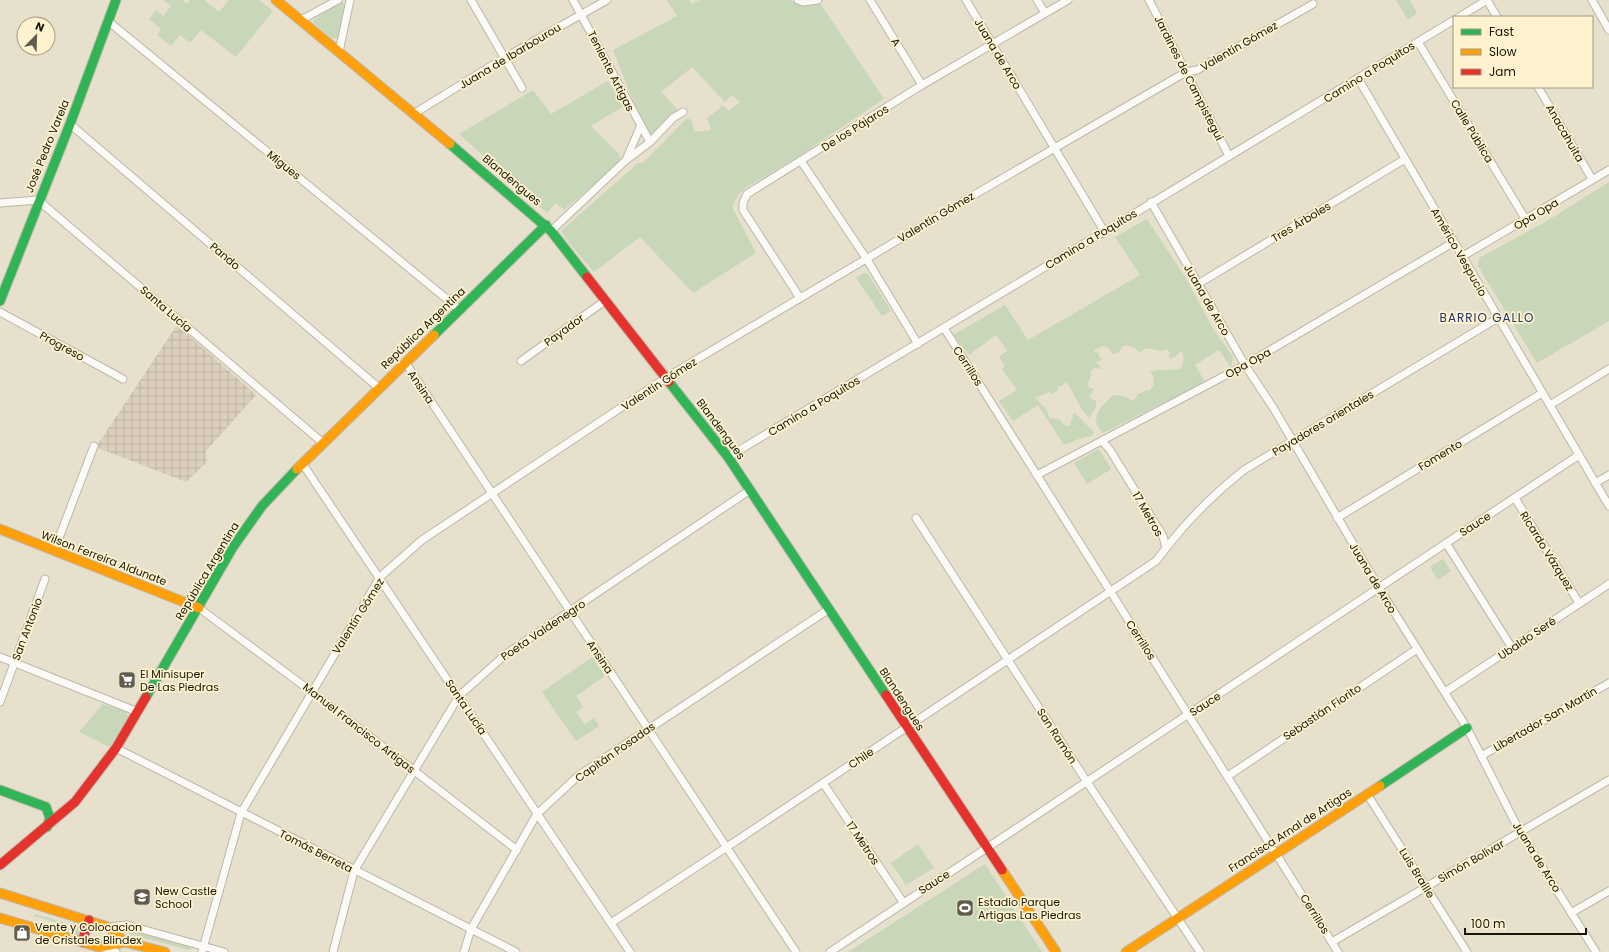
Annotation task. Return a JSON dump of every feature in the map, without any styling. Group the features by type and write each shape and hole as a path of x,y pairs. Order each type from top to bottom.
{"street":[{"name":"José Pedro Varela","path":"0,301 38,200 70,124 116,0"},
{"name":"Blandengues","path":"276,0 415,113 549,228 667,377 728,457 906,728 1056,952"},
{"path":"301,20 336,0"},
{"path":"339,52 350,0"},
{"path":"471,0 522,88"},
{"name":"Teniente Artigas","path":"573,0 582,14 640,127 650,142"},
{"name":"Juana de Ibarbourou","path":"415,113 504,58 607,0"},
{"path":"798,0 803,2 816,1"},
{"name":"A","path":"870,0 922,85"},
{"name":"Juana de Arco","path":"966,0 1104,231"},
{"path":"1037,0 1045,13"},
{"name":"De los Pájaros","path":"800,298 743,210 743,203 747,194 751,190 801,161 922,85 1068,0"},
{"name":"Jardines de Campistegui","path":"1149,0 1229,156"},
{"path":"1461,16 1487,0 1496,16"},
{"path":"1592,0 1609,30"},
{"name":"Valentín Gómez","path":"203,949 241,813 380,578 422,540 667,377 1054,148 1186,72 1196,70 1313,4"},
{"name":"Migues","path":"108,21 459,309"},
{"name":"Camino a Poquitos","path":"728,457 1152,202 1359,80 1453,21"},
{"name":"Calle Pública","path":"1418,42 1526,220"},
{"name":"Américo Vespucio","path":"1359,80 1609,506"},
{"name":"Anacahuita","path":"1539,88 1592,179"},
{"name":"República Argentina","path":"0,865 75,802 116,748 199,608 233,547 262,506 322,443 459,309 625,161 650,142 673,118 683,112"},
{"name":"Pando","path":"70,124 379,388"},
{"path":"625,161 640,127"},
{"name":"Tres Árboles","path":"1198,284 1405,159"},
{"path":"801,161 866,258 918,344"},
{"name":"Opa Opa","path":"1463,256 1609,170"},
{"path":"0,204 38,200"},
{"name":"Santa Lucía","path":"38,200 322,443"},
{"name":"Juana de Arco","path":"1152,202 1245,365 1294,441 1337,518 1379,588 1467,728 1520,832 1596,952"},
{"name":"Opa Opa","path":"1037,475 1245,365 1454,242"},
{"name":"Payador","path":"521,361 606,300"},
{"name":"Progreso","path":"0,312 123,379"},
{"name":"Payadores orientales","path":"1166,548 1177,533 1231,480 1244,470 1498,318"},
{"name":"Cerrillos","path":"944,328 1110,593 1277,853 1338,952"},
{"name":"Ansina","path":"404,362 796,952"},
{"path":"1550,405 1609,369"},
{"name":"Fomento","path":"1337,518 1542,393"},
{"name":"17 Metros","path":"1102,440 1110,450 1163,536 1166,548 1156,561 1110,593"},
{"path":"54,551 94,446"},
{"name":"Sauce","path":"830,952 903,902 1579,456"},
{"name":"Santa Lucía","path":"302,463 630,952"},
{"path":"1595,483 1609,475"},
{"name":"Poeta Valdenegro","path":"333,952 354,871 459,696 506,654 750,490"},
{"name":"Ricardo Vázquez","path":"1515,498 1580,603"},
{"name":"San Ramón","path":"916,518 1087,782 1200,952"},
{"name":"Wilson Ferreira Aldunate","path":"0,529 199,608"},
{"path":"1446,543 1512,648"},
{"name":"San Antonio","path":"0,702 45,579"},
{"name":"Ubaldo Seré","path":"1445,692 1609,584"},
{"name":"Chile","path":"611,923 1110,593"},
{"name":"Manuel Francisco Artigas","path":"199,608 312,692 517,850"},
{"name":"Capitán Posadas","path":"464,952 471,929 537,814 578,776 828,609"},
{"name":"Sebastián Fiorito","path":"1228,776 1417,649"},
{"path":"0,657 138,712"},
{"name":"Libertador San Martín","path":"1481,756 1609,683"},
{"name":"Francisca Arnal de Artigas","path":"1126,952 1322,825 1467,728"},
{"name":"Tomás Berreta","path":"116,748 354,871 516,952"},
{"name":"Simón Bolívar","path":"1332,942 1609,780"},
{"name":"17 Metros","path":"823,783 903,902"},
{"path":"0,790 46,807 67,810"},
{"name":"Luis Braille","path":"1367,794 1467,952"},
{"path":"46,807 50,818 47,827"},
{"path":"1571,913 1609,891"},
{"path":"0,893 108,927 125,942"},
{"path":"0,918 116,952"},
{"path":"82,942 89,920"},
{"path":"108,927 127,925 203,949 224,952"},
{"path":"99,947 125,942 165,952"}],"shaded area":[{"path":"177,325 256,395 206,451 207,462 186,482 96,447"}],"green space":[{"path":"163,0 182,0 187,4 190,0 204,0 219,12 229,0 259,0 273,11 236,57 201,30 190,43 180,35 171,46 157,35 161,29 149,19 156,10 163,16 171,6"},
{"path":"667,0 689,0 692,4 700,0 791,0 802,6 820,3 884,99 796,158 747,187 738,195 732,207 756,253 693,293 640,237 594,272 569,243 561,231 638,163 643,163 687,118 691,120 695,132 711,130 707,118 720,108 721,104 729,111 740,102 732,95 725,102 692,67 661,92 678,110 650,137 640,118 613,50 677,16"},
{"path":"1396,0 1410,0 1417,13 1408,20"},
{"path":"342,2 346,5 340,35 338,38 331,38 314,23 313,20"},
{"path":"608,81 624,106 591,126 619,154 620,162 564,210 556,203 547,213 459,134 533,90 551,114"},
{"path":"1609,182 1609,321 1537,363 1478,266 1479,258 1547,221"},
{"path":"1147,219 1188,282 1212,327 1233,357 1231,368 1219,350 1195,365 1205,382 1103,433 1096,422 1096,417 1100,409 1113,395 1124,396 1133,401 1139,393 1146,390 1149,391 1154,385 1153,380 1155,378 1150,372 1181,368 1184,359 1182,352 1180,352 1175,357 1169,359 1169,355 1171,353 1166,349 1161,351 1146,348 1139,353 1135,348 1125,345 1118,353 1113,354 1107,347 1102,346 1093,351 1099,353 1099,357 1103,359 1096,362 1102,369 1094,368 1091,371 1090,380 1087,383 1090,388 1094,389 1089,397 1096,401 1096,407 1089,418 1081,408 1067,382 1059,386 1057,391 1051,394 1049,392 1035,398 1047,410 1049,418 1059,419 1064,425 1070,426 1073,414 1075,413 1094,432 1092,436 1084,437 1064,445 1038,405 1013,421 999,401 1017,390 1002,369 1005,366 999,357 1007,351 996,335 969,355 953,335 1005,305 1028,340 1140,275 1115,237"},
{"path":"864,273 868,274 891,311 882,316 856,278"},
{"path":"1099,449 1111,469 1087,484 1074,463"},
{"path":"1443,559 1451,571 1438,580 1430,567"},
{"path":"592,657 605,676 576,696 583,707 576,712 585,724 594,718 599,726 576,741 542,692"},
{"path":"103,704 126,712 129,717 110,747 79,732"},
{"path":"918,844 934,868 906,885 891,863"},
{"name":"Estadio Parque Artigas Las Piedras","path":"985,864 1042,952 848,952"},
{"path":"35,914 73,925 75,919 84,920 80,937 72,935 72,927 34,916"},
{"path":"127,929 190,946 191,949 189,950 126,933 125,930"}],"traffic: fast":[{"path":"0,301 70,124 116,0"},
{"path":"450,144 551,231 587,277"},
{"path":"434,335 546,225"},
{"path":"669,382 728,457 886,695"},
{"path":"146,697 233,547 262,506 297,469"},
{"path":"1380,786 1467,728"},
{"path":"0,790 46,807 50,818 47,827"}],"traffic: slow":[{"path":"276,0 450,144"},
{"path":"297,469 434,335"},
{"path":"0,529 199,608"},
{"path":"1126,952 1380,786"},
{"path":"1002,870 1056,952"},
{"path":"0,893 108,927 125,942"},
{"path":"0,918 99,947 125,942 165,952"}],"traffic: jam":[{"path":"587,277 669,382"},
{"path":"886,695 1002,870"},
{"path":"0,865 75,802 116,748 146,697"},
{"path":"82,942 89,920"}],"place":[{"name":"El Minisuper De Las Piedras","path":"127,680"},
{"name":"New Castle School","path":"142,897"},
{"name":"Estadio Parque Artigas Las Piedras","path":"965,908"},
{"name":"Vente y Colocacion de Cristales Blindex","path":"22,933"}],"district":[{"name":"BARRIO GALLO","path":"1487,317"}]}
